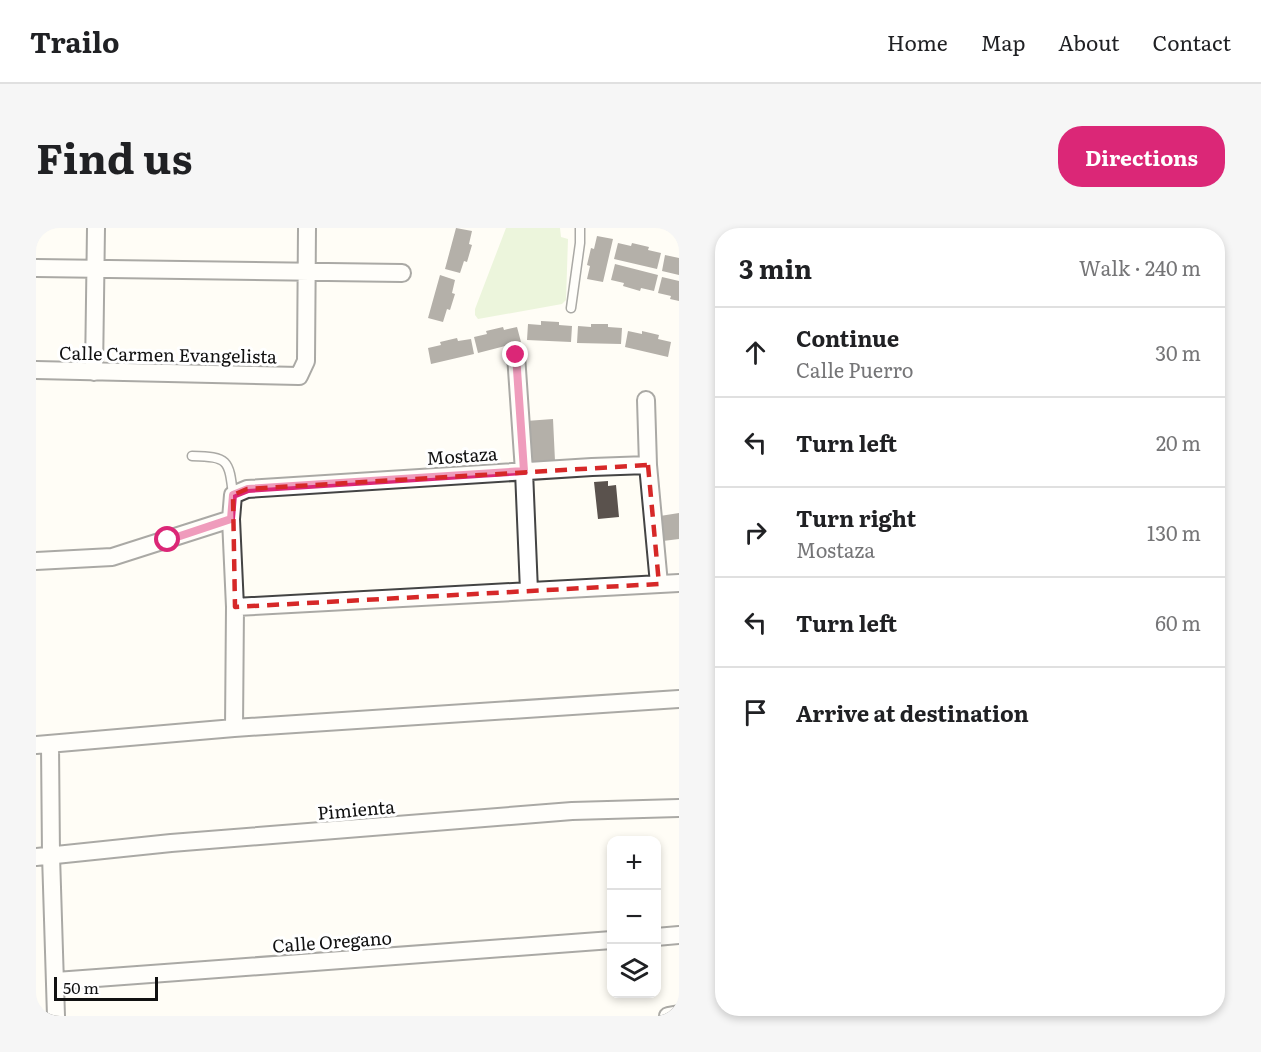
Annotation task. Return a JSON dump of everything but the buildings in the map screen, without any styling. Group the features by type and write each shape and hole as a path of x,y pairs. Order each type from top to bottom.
{"street":[{"path":"94,372 96,228"},
{"path":"306,271 307,228"},
{"path":"36,268 402,273"},
{"name":"Calle Carmen Evangelista","path":"36,370 299,376 306,361 306,271"},
{"path":"516,355 529,591"},
{"path":"646,400 648,465 659,584"},
{"name":"Mostaza","path":"233,495 248,489 648,465"},
{"path":"233,495 231,519 235,607 234,728"},
{"path":"36,561 112,557 231,519"},
{"path":"235,607 679,583"},
{"path":"56,1016 56,981 44,856 43,745 234,728 679,699"},
{"name":"Pimienta","path":"44,856 171,843 572,811 679,808"},
{"path":"661,937 679,935"},
{"name":"Calle Oregano","path":"56,981 607,940"},
{"path":"668,1016 679,1014"}],"lane":[{"path":"571,309 580,228"},
{"path":"192,456 214,456 223,460 228,465 231,474 233,495"}],"highlighted area":[{"path":"648,465 659,584 235,607 233,495 247,489"}],"green space":[{"path":"506,228 560,228 561,237 568,239 566,300 562,304 478,319 475,309"}],"route":[{"path":"168,540 231,519 233,495 248,489 524,471 516,355"}]}
